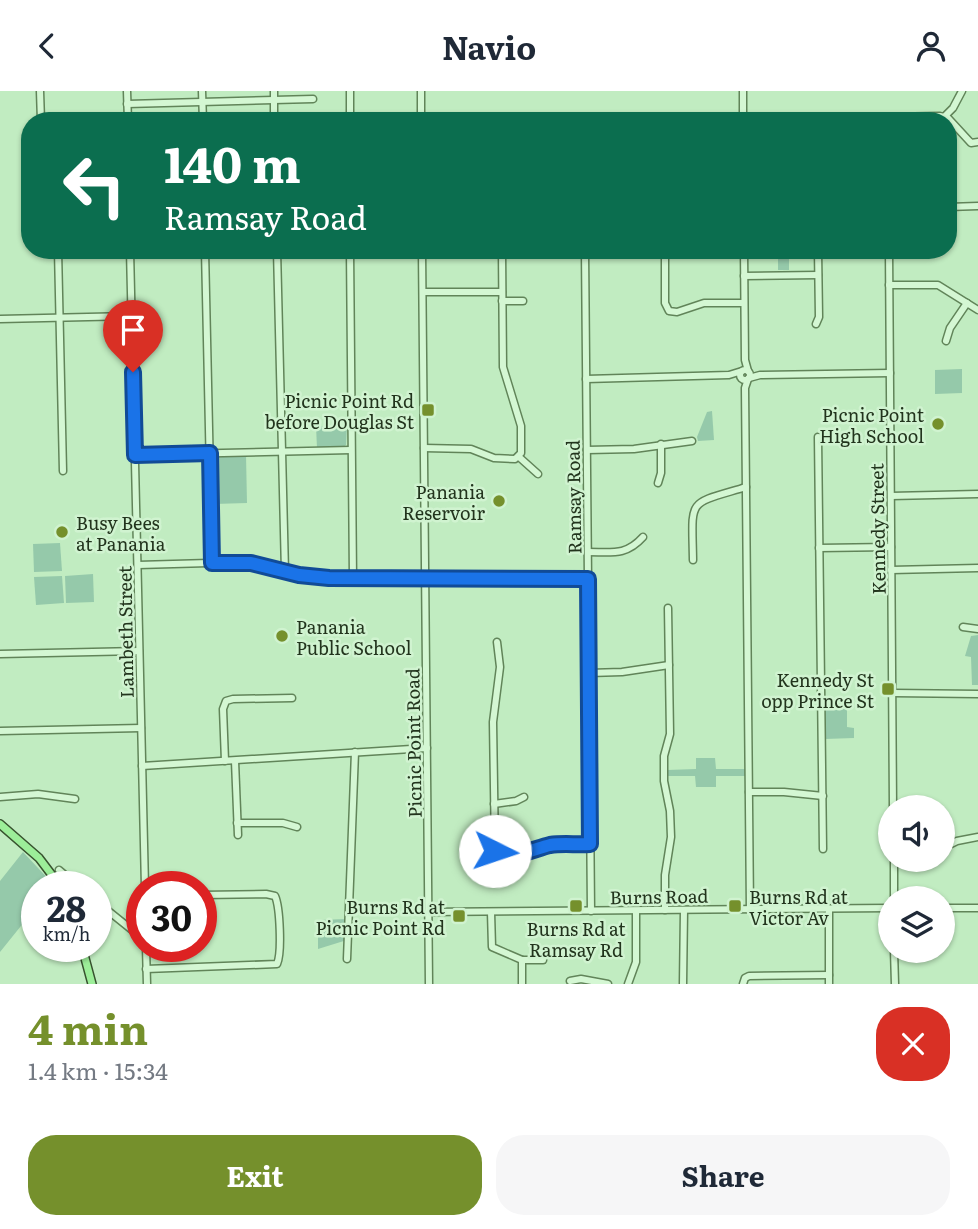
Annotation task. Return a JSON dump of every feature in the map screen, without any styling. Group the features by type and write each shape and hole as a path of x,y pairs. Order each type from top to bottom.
{"main road":[{"path":"0,824 39,858 49,871"},
{"path":"86,962 92,984"}],"street":[{"path":"40,91 41,112"},
{"path":"127,91 127,112"},
{"path":"202,91 203,112"},
{"path":"274,91 274,112"},
{"path":"349,91 350,112"},
{"path":"421,91 421,112"},
{"path":"743,91 743,112"},
{"path":"949,112 962,91"},
{"path":"127,104 313,99"},
{"path":"957,128 971,143 978,142"},
{"path":"957,207 978,206"},
{"path":"58,259 63,471"},
{"name":"Lambeth Street","path":"131,259 145,871"},
{"path":"205,259 212,563"},
{"path":"277,259 285,572"},
{"path":"350,259 353,579"},
{"name":"Picnic Point Road","path":"422,259 429,984"},
{"path":"424,448 468,448 498,459 512,460 519,457 522,451 521,429 503,367 502,259"},
{"name":"Ramsay Road","path":"585,259 591,911"},
{"path":"665,259 667,308"},
{"path":"744,259 750,909"},
{"path":"816,324 819,317 818,259"},
{"name":"Kennedy Street","path":"889,259 893,795"},
{"path":"744,276 818,275"},
{"path":"889,285 938,285 978,310"},
{"path":"423,292 502,292"},
{"path":"502,301 523,301"},
{"path":"667,308 674,312 704,303 744,303"},
{"path":"946,341 950,328 967,303"},
{"path":"659,312 667,308"},
{"path":"0,319 132,316"},
{"path":"586,377 890,373"},
{"path":"818,437 822,849"},
{"path":"587,450 634,449 692,440"},
{"path":"658,483 661,473 661,444"},
{"path":"135,455 351,450"},
{"path":"519,457 538,474"},
{"path":"693,560 692,518 695,506 701,501 746,487"},
{"path":"891,496 978,494"},
{"path":"588,552 624,551 635,547 643,537"},
{"path":"818,548 891,547"},
{"path":"138,565 251,563 310,577 353,579 588,579"},
{"path":"891,569 978,568"},
{"path":"665,910 665,875 671,837 670,811 664,785 664,756 670,734 668,608"},
{"path":"962,628 978,629"},
{"path":"497,642 500,663 493,722 494,848 499,853 530,853 553,845 590,844"},
{"path":"0,654 139,651"},
{"path":"589,673 622,672 669,665"},
{"path":"893,693 978,692"},
{"path":"225,761 223,706 226,701 292,698"},
{"path":"0,731 141,728"},
{"path":"142,766 427,748"},
{"path":"347,959 355,752"},
{"path":"235,761 238,835"},
{"path":"749,792 823,796"},
{"path":"0,797 38,794 75,799"},
{"path":"494,804 524,797"},
{"path":"237,823 283,823 297,827"},
{"path":"955,842 978,837"},
{"path":"146,969 270,966 278,962 278,904 275,896 217,895"},
{"name":"Burns Road","path":"429,912 878,908"},
{"path":"955,908 978,908"},
{"path":"829,909 830,984"},
{"path":"683,984 684,910"},
{"path":"628,984 636,962 636,911"},
{"path":"491,912 492,947 522,960 543,960"},
{"path":"112,914 126,925"},
{"path":"522,960 522,984"},
{"path":"146,962 147,984"},
{"path":"894,963 895,984"},
{"path":"743,984 749,976 829,975"},
{"path":"570,981 581,979 608,984"}],"green space":[{"path":"778,259 789,259 789,270 778,270"},
{"path":"962,369 962,393 935,394 935,370"},
{"path":"712,411 714,440 698,441 697,437 707,412"},
{"path":"316,426 347,426 346,445 317,448"},
{"path":"246,455 247,503 214,504 213,461 219,456"},
{"path":"60,543 62,571 34,572 33,544"},
{"path":"93,574 94,602 66,603 65,576"},
{"path":"62,576 64,603 36,605 34,577"},
{"path":"978,635 978,685 972,685 971,657 965,656 971,636"},
{"path":"824,699 847,699 847,727 854,728 854,738 825,739"},
{"path":"696,758 715,758 716,769 745,769 745,776 716,776 716,787 696,787 695,776 667,776 667,770 696,769"},
{"path":"23,852 41,871 21,871 21,926 0,952 0,881"},
{"path":"348,919 347,940 318,949 318,920"}],"place":[{"name":"Picnic Point Rd before Douglas St","path":"428,410"},
{"name":"Picnic Point High School","path":"938,424"},
{"name":"Panania Reservoir","path":"499,501"},
{"name":"Busy Bees at Panania","path":"62,532"},
{"name":"Panania Public School","path":"282,636"},
{"name":"Kennedy St opp Prince St","path":"888,689"},
{"name":"Burns Rd at Ramsay Rd","path":"576,906"},
{"name":"Burns Rd at Victor Av","path":"735,906"},
{"name":"Burns Rd at Picnic Point Rd","path":"459,916"}],"route":[{"path":"133,372 135,455 210,453 212,563 251,563 299,575 329,578 588,579 590,844 553,845 523,854 495,851"}]}
